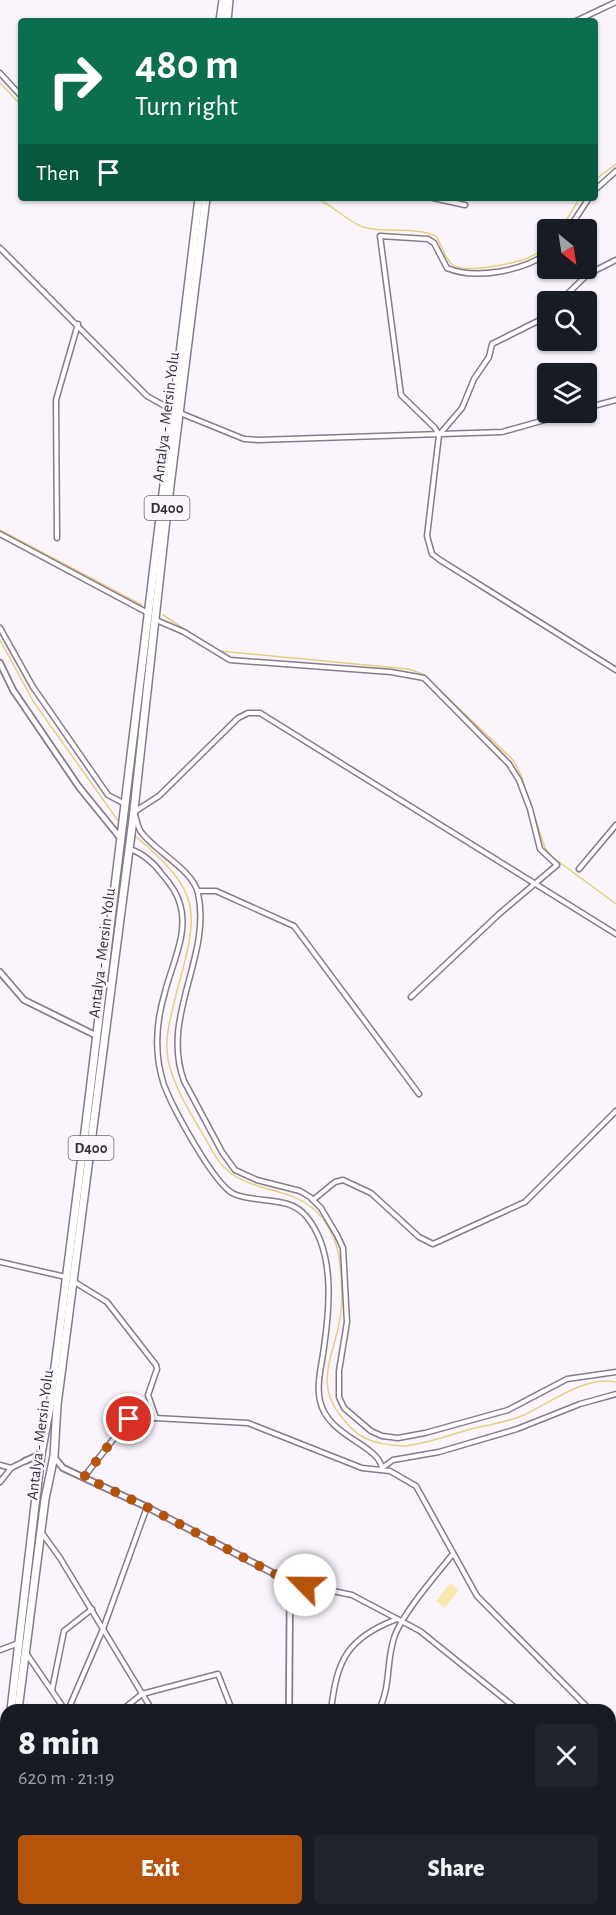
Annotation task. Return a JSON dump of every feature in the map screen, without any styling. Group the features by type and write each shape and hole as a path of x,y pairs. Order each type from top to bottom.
{"highway":[{"path":"220,18 223,0"},
{"path":"226,18 229,0"},
{"name":"Antalya - Mersin Yolu","path":"12,1704 40,1454 50,1406 69,1279 130,841 200,201"},
{"name":"Antalya - Mersin Yolu","path":"19,1704 41,1532 54,1456 69,1279 149,614 206,201"},
{"path":"40,1454 48,1452 54,1456"},
{"path":"39,1465 45,1469 52,1468"}],"street":[{"path":"582,18 616,2"},
{"path":"0,73 18,93"},
{"path":"598,187 616,171"},
{"path":"447,201 465,205"},
{"path":"575,219 587,201"},
{"path":"439,435 435,428 401,395 380,236 428,239 447,268 463,273 529,264 537,259"},
{"path":"0,248 147,396 176,412 244,439 439,435 514,430 537,423"},
{"path":"570,291 588,274 616,260"},
{"path":"537,322 492,344 489,357 474,379 462,408 439,435 427,536 432,554 616,670"},
{"path":"57,538 56,400 78,324"},
{"path":"597,405 616,400"},
{"path":"0,534 149,614"},
{"path":"155,620 184,632 230,660 391,672 424,678 503,757 519,780 540,849 557,865 534,883 411,997"},
{"path":"0,628 33,687 108,795 126,805"},
{"path":"0,663 13,690 79,787 122,838"},
{"path":"616,934 260,713 248,713 238,718 159,796 133,816 142,834 186,874 198,891 201,925 177,1025 179,1068 184,1081 222,1152 236,1170 257,1180 300,1191 313,1200 321,1208 343,1248 347,1322 339,1371 339,1397 344,1408 371,1431 382,1436 398,1438 425,1433 508,1410 567,1379 616,1372"},
{"path":"579,869 616,825"},
{"path":"129,849 137,851 158,868 181,904 181,934 160,1012 158,1061 165,1088 212,1175 223,1187 236,1194 288,1204 306,1216 317,1231 324,1252 329,1316 318,1387 320,1402 332,1423 345,1436 378,1457 381,1468"},
{"path":"198,891 216,891 294,926 419,1094"},
{"path":"0,972 24,1000 97,1036"},
{"path":"313,1200 335,1182 343,1180 371,1193 419,1237 433,1244 525,1202 616,1111"},
{"path":"0,1262 69,1279 107,1302 156,1365 157,1369 148,1395 156,1418"},
{"path":"381,1468 393,1460 439,1452 517,1429 579,1404 616,1394"},
{"path":"84,1477 129,1419 156,1418 248,1423 362,1468 381,1468 416,1486 452,1555 477,1596 584,1704"},
{"path":"0,1482 11,1468 40,1454"},
{"path":"54,1456 63,1468"},
{"path":"25,1461 39,1465"},
{"path":"0,1465 11,1468"},
{"path":"52,1468 63,1468 147,1507 290,1582 352,1595 420,1631 511,1704"},
{"path":"70,1704 103,1629 147,1507"},
{"path":"41,1532 92,1610 148,1704"},
{"path":"381,1704 387,1690 393,1639 402,1622 452,1555"},
{"path":"289,1704 290,1582"},
{"path":"52,1690 64,1631 92,1610"},
{"path":"332,1704 340,1663 364,1637 397,1619"},
{"path":"0,1650 20,1643"},
{"path":"25,1653 62,1704"},
{"path":"130,1704 142,1694 218,1674 229,1704"}],"shaded area":[{"path":"450,1583 459,1590 445,1608 436,1601"}],"waterway":[{"path":"0,83 18,102"},
{"path":"598,178 616,164"},
{"path":"321,201 363,227 418,231 436,236 447,259 459,267 480,268 516,262 537,253"},
{"path":"567,219 578,201"},
{"path":"0,530 142,605"},
{"path":"163,615 212,647"},
{"path":"0,640 33,701 119,822"},
{"path":"219,651 408,669 423,674 513,760 521,775 545,848 551,856 616,904"},
{"path":"134,835 173,873 184,889 190,905 189,942 168,1028 167,1042 168,1061 178,1088 213,1152 226,1169 242,1180 296,1198 313,1208 327,1225 338,1251 342,1305 327,1376 332,1402 351,1428 369,1440 379,1443 412,1445 518,1417 581,1386 605,1381 616,1382"}],"route":[{"path":"129,1419 84,1477 147,1507 290,1582 305,1585"}]}
